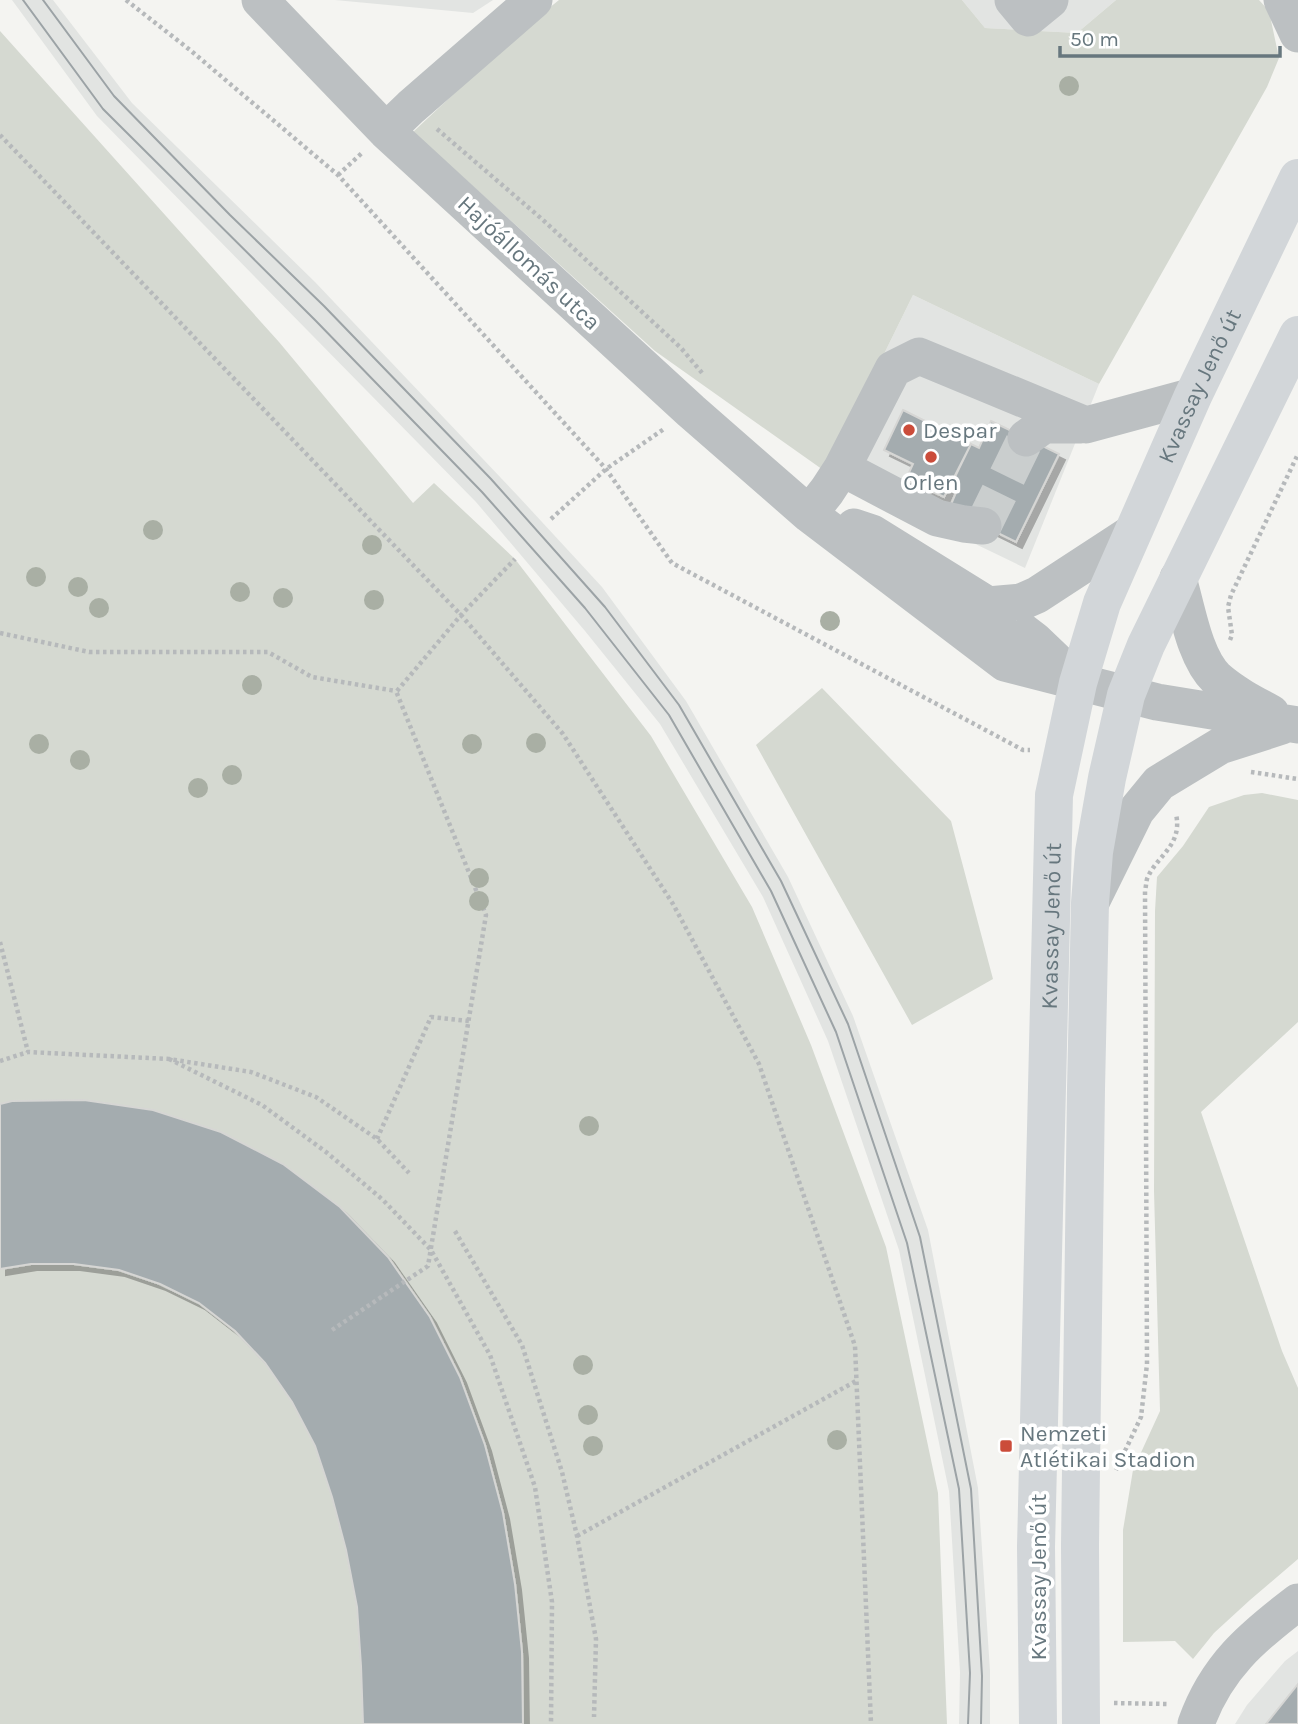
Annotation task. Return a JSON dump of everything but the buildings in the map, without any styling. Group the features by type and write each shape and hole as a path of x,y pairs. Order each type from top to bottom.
{"main road":[{"name":"Kvassay Jenő út","path":"1038,1724 1036,1547 1054,795 1078,683 1102,603 1194,396 1298,178"},
{"name":"Kvassay Jenő út","path":"1095,1713 1080,1545 1086,1089 1090,903 1094,852 1126,695 1178,578 1298,335"}],"street":[{"name":"Hajóállomás utca","path":"260,0 399,119 691,411 809,514 1005,663 1157,702 1294,724"},
{"path":"399,119 532,0"},
{"path":"1013,0 1028,18 1050,0"},
{"path":"1282,0 1298,34"},
{"path":"809,514 842,468 893,369 919,356 1086,425"},
{"path":"1026,438 1044,425 1086,425 1194,396"},
{"path":"842,468 937,518 983,526"},
{"name":"Hajóállomás utca","path":"809,514 872,533 988,605 1034,640 1078,683"},
{"path":"988,605 1021,603 1037,595 1132,533"},
{"path":"1178,578 1197,645 1215,677 1244,699 1294,724"},
{"path":"1090,903 1136,811 1159,783 1220,746 1294,724"},
{"path":"1199,1715 1228,1665 1241,1650 1259,1632 1298,1602"}],"path":[{"path":"125,0 190,50 338,175 606,469 672,563 1023,750"},
{"path":"399,119 543,220 681,348 705,376"},
{"path":"0,135 461,615 563,734 673,904 759,1063 855,1346 871,1724"},
{"path":"551,519 606,469 691,411"},
{"path":"1228,644 1232,635 1228,607 1231,595 1298,454"},
{"path":"396,691 461,615 515,559"},
{"path":"0,633 89,652 268,652 312,677 396,691"},
{"path":"332,1330 428,1266 486,915 396,691"},
{"path":"1239,771 1298,779"},
{"path":"1114,1475 1142,1417 1147,1364 1145,891 1147,879 1170,847 1177,819 1175,811"},
{"path":"0,942 28,1052"},
{"path":"377,1139 430,1017 469,1021"},
{"path":"0,1061 28,1052 169,1059 250,1072 316,1097 377,1139 409,1173"},
{"path":"169,1059 262,1105 383,1200 430,1250 490,1355 535,1487 552,1602 551,1724"},
{"path":"455,1231 522,1345 562,1472 596,1639 594,1717"},
{"path":"577,1536 856,1381"},
{"path":"1095,1713 1199,1715"}],"shaded area":[{"path":"12,0 53,0 132,103 315,282 602,587 686,701 788,877 853,1016 928,1230 978,1488 990,1671 990,1724 959,1724 960,1672 949,1491 899,1250 828,1041 763,897 660,724 585,631 476,502 97,116"},
{"path":"335,0 493,0 473,13"},
{"path":"559,0 962,0 985,28 1077,33 1116,0 1259,0 1269,11 1279,58 1267,87 1099,384 913,295 826,472 655,351 413,132 522,30"},
{"path":"962,0 1116,0 1077,33 985,28"},
{"path":"0,31 279,342 413,503 434,483 515,559 651,736 752,907 811,1045 886,1247 938,1493 947,1724 0,1724"},
{"path":"913,295 1099,384 1025,568 826,472"},
{"path":"822,688 951,821 993,979 912,1025 756,745"},
{"path":"1262,793 1298,800 1298,1022 1201,1112 1282,1351 1298,1388 1298,1559 1214,1633 1193,1659 1175,1641 1123,1642 1123,1530 1133,1470 1160,1411 1154,1191 1157,877 1183,846 1209,807 1244,795"},
{"path":"1298,1651 1298,1724 1235,1724 1247,1705 1285,1661"}],"tunnel":[{"path":"983,526 1026,438"}],"tram line":[{"path":"23,0 103,109 315,320 482,492 585,608 669,715 771,891 836,1032 907,1243 959,1489 970,1673 968,1724"},
{"path":"43,0 114,96 230,215 324,306 491,479 605,607 679,705 781,881 848,1024 920,1237 971,1489 982,1676 981,1724"}],"place":[{"name":"Despar","path":"909,430"},
{"name":"Orlen","path":"931,457"},
{"name":"Nemzeti Atlétikai Stadion","path":"1006,1446"}]}
